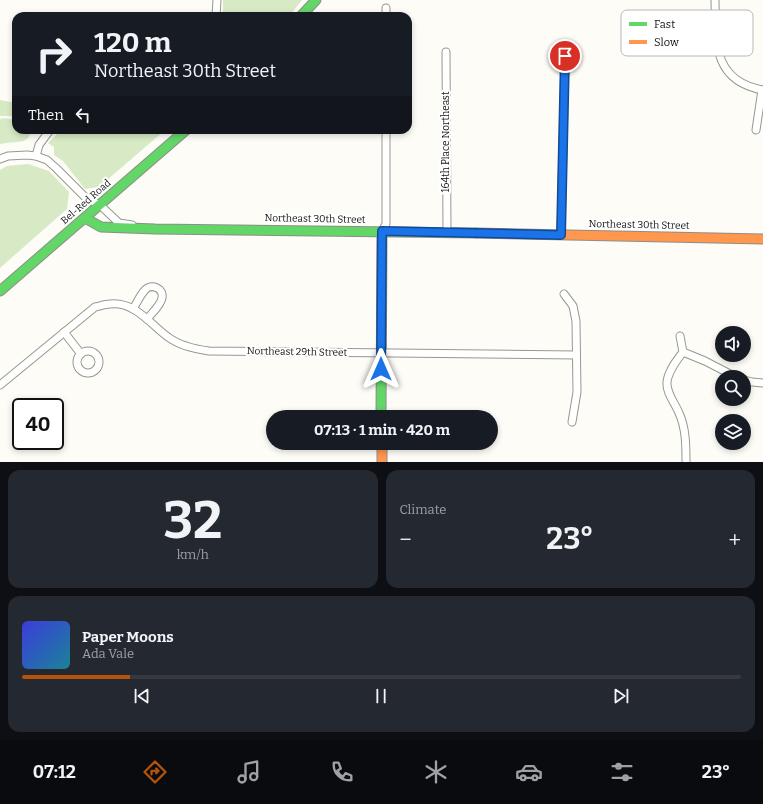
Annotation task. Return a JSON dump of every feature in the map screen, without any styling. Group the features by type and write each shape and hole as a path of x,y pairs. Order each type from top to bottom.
{"street":[{"path":"216,12 217,0"},
{"path":"306,12 316,0"},
{"path":"715,0 715,10"},
{"name":"164th Place Northeast","path":"446,52 447,232"},
{"path":"561,235 565,56"},
{"path":"719,56 723,66 734,78 748,87 763,90 756,130"},
{"path":"0,159 16,155 36,156 39,145 47,134"},
{"name":"Bel-Red Road","path":"0,291 181,134"},
{"path":"381,410 382,231 386,224 386,134"},
{"name":"Northeast 30th Street","path":"36,156 47,160 86,198 100,205 119,223 155,229"},
{"name":"Northeast 30th Street","path":"85,218 101,227 155,229 447,232 763,239"},
{"path":"133,309 146,288 153,286 159,288 162,294 162,300 147,319"},
{"path":"564,294 573,306 576,321 577,392 572,422"},
{"name":"Northeast 29th Street","path":"64,332 95,307 112,304 123,305 133,309 169,338 181,344 209,351 576,356"},
{"path":"0,385 64,332 81,354"},
{"path":"680,336 683,352 667,382 669,392 680,414 683,425 686,442 686,462"},
{"path":"683,352 706,361 723,370"},
{"path":"751,382 763,383"},
{"path":"382,450 382,462"}],"green space":[{"path":"223,0 302,0 292,12 223,11"},
{"path":"0,100 12,102 12,116 0,116"},
{"path":"0,119 12,119 12,134 30,135 22,141 0,144"},
{"path":"57,134 160,134 99,187 85,189 63,161 54,155 54,147 48,143"},
{"path":"28,164 49,171 69,192 67,209 0,268 0,170 7,166"}],"traffic: fast":[{"path":"305,12 316,0"},
{"path":"0,291 181,134"},
{"path":"85,218 101,227 476,233"},
{"path":"381,410 382,231"}],"traffic: slow":[{"path":"476,233 763,239"},
{"path":"382,450 382,462"}],"route":[{"path":"381,369 382,231 561,235 565,56"}]}
